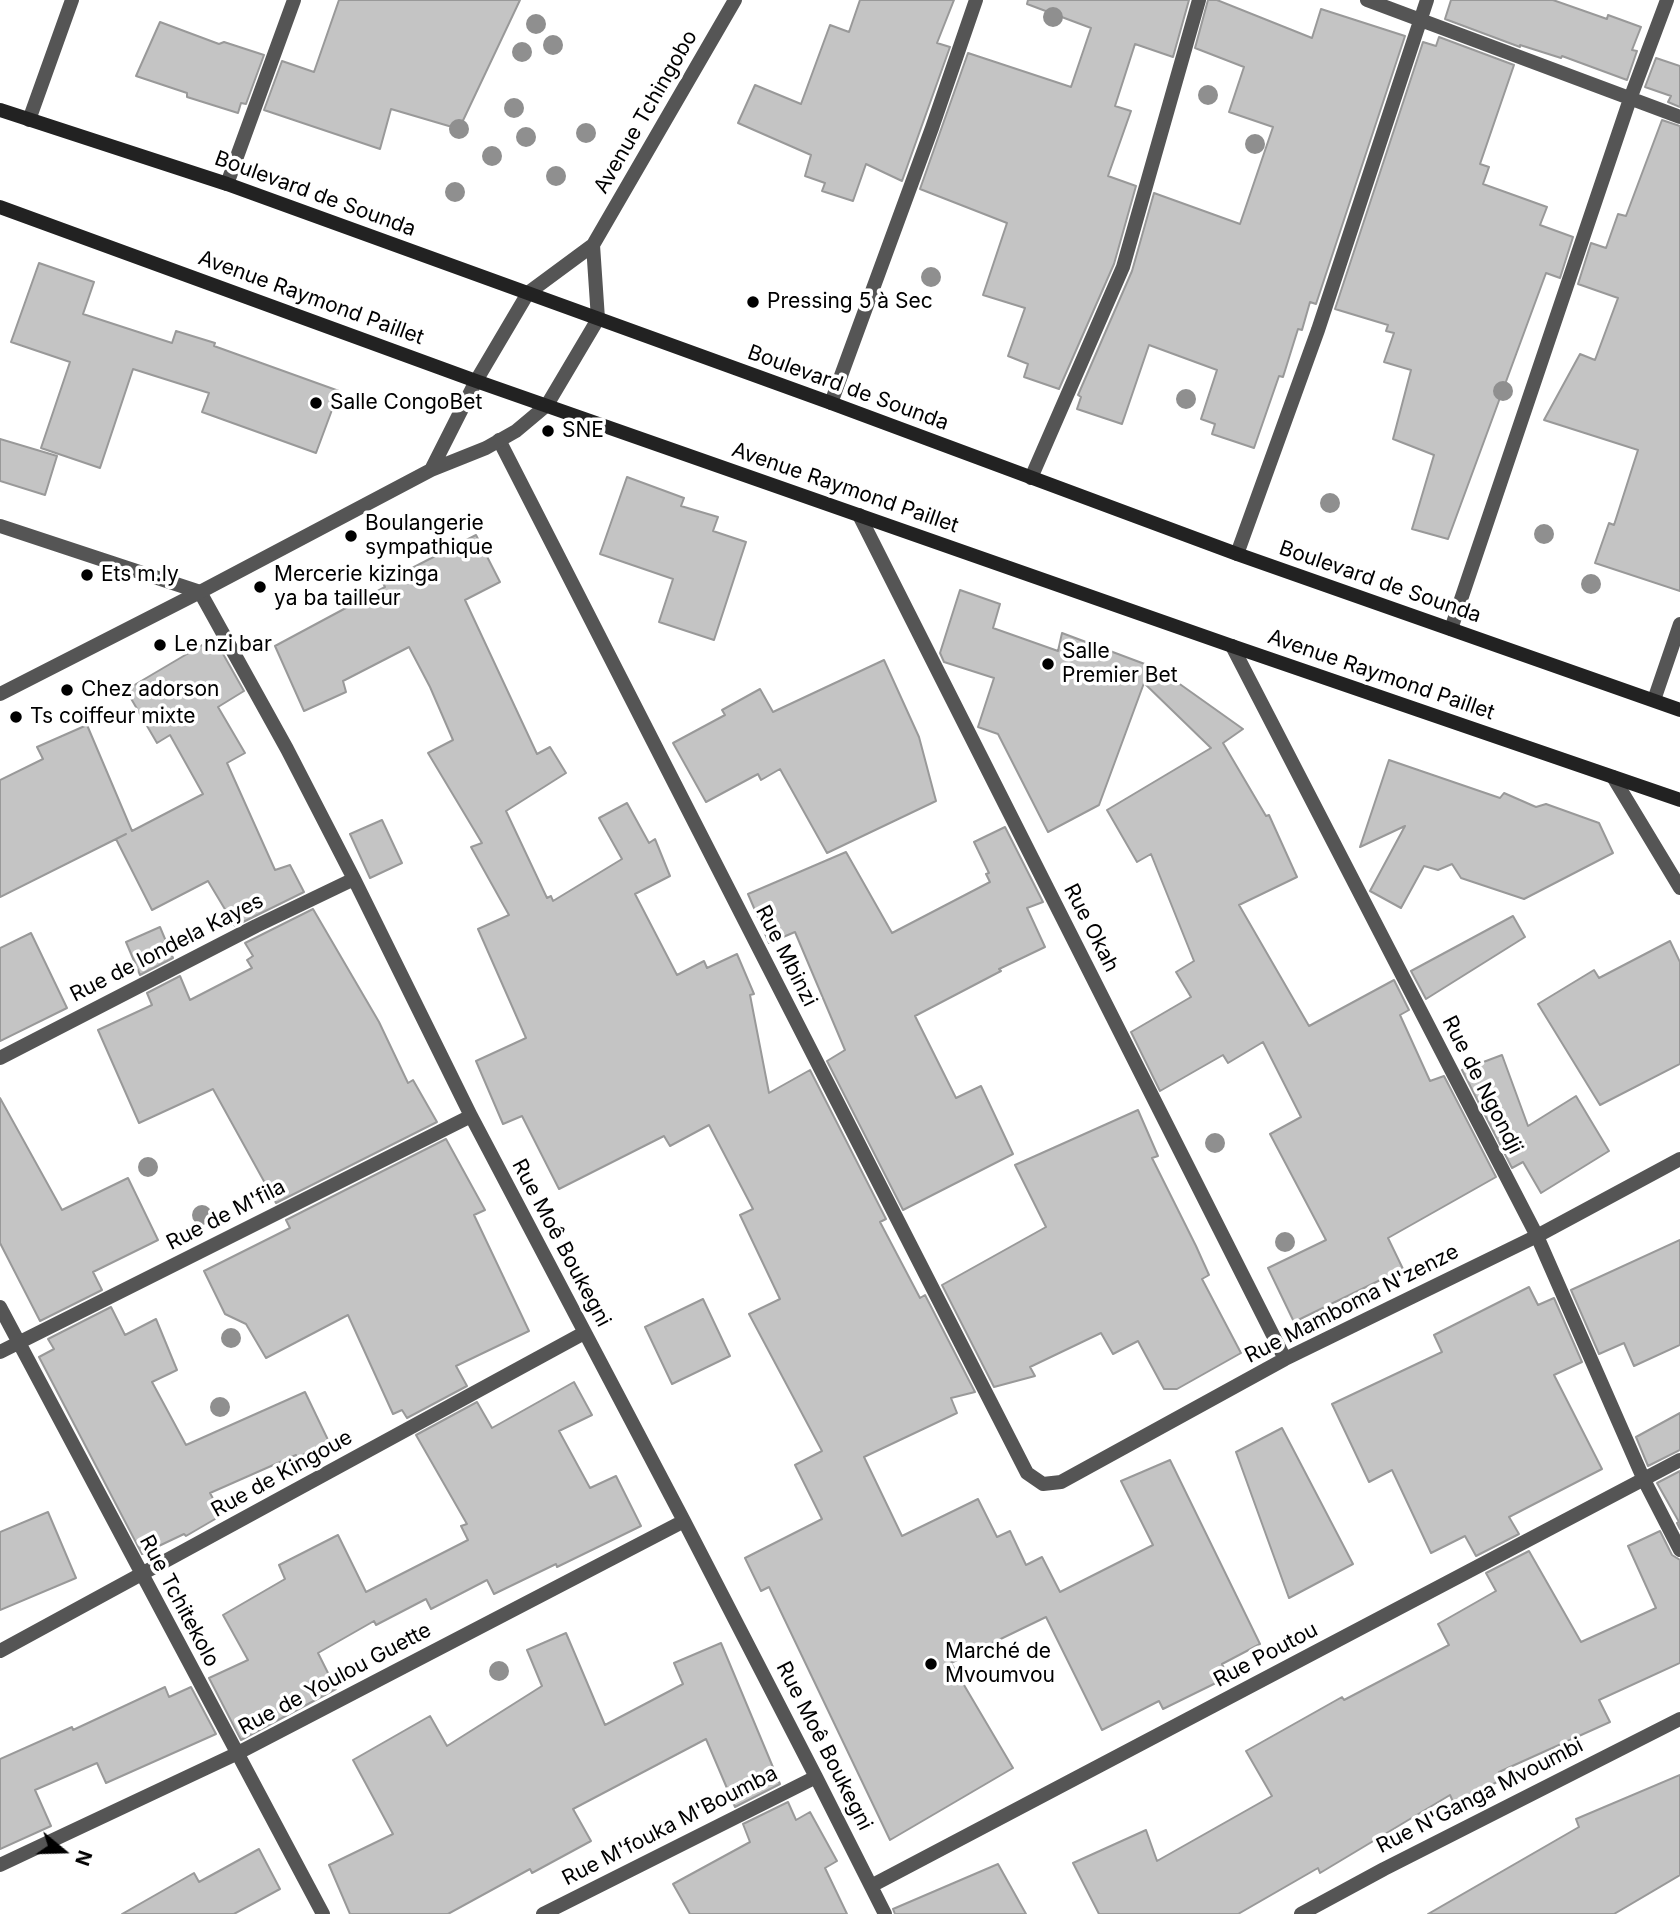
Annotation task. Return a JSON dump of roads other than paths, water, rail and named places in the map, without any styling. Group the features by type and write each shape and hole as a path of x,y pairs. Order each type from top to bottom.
{"main road":[{"name":"Boulevard de Sounda","path":"0,110 227,184 831,403 1237,554 1680,710"},
{"name":"Avenue Raymond Paillet","path":"0,206 477,381 1231,646 1680,800"}],"street":[{"path":"29,120 72,0"},
{"path":"227,184 294,0"},
{"name":"Avenue Tchingobo","path":"527,293 593,245 735,0"},
{"path":"831,403 976,0"},
{"path":"1031,478 1123,267 1199,0"},
{"path":"1367,0 1680,117"},
{"path":"1237,554 1318,330 1427,0"},
{"path":"1451,629 1630,99 1667,0"},
{"path":"0,694 431,470 486,448 516,431 547,405 598,319 593,245"},
{"path":"431,470 527,293"},
{"name":"Rue Mbinzi","path":"499,440 1027,1473 1043,1484"},
{"name":"Rue Okah","path":"859,515 1285,1359"},
{"path":"0,526 200,592"},
{"name":"Rue Moê Boukegni","path":"200,592 354,879 471,1116 684,1521 885,1914"},
{"path":"1654,700 1680,625"},
{"name":"Rue de Ngondji","path":"1231,646 1537,1236 1644,1480 1680,1550"},
{"path":"1613,777 1680,888"},
{"name":"Rue de londela Kayes","path":"0,1058 244,932 354,879"},
{"name":"Rue de M'fila","path":"0,1352 471,1116"},
{"name":"Rue Mamboma N'zenze","path":"1043,1484 1061,1482 1285,1359 1537,1236 1680,1159"},
{"name":"Rue Tchitekolo","path":"0,1307 323,1914"},
{"name":"Rue de Kingoue","path":"0,1651 584,1333"},
{"name":"Rue Poutou","path":"870,1886 1680,1460"},
{"name":"Rue de Youlou Guette","path":"0,1865 236,1754 684,1521"},
{"name":"Rue N'Ganga Mvoumbi","path":"1301,1914 1680,1719"},
{"name":"Rue M'fouka M'Boumba","path":"551,1912 816,1777"}],"place":[{"name":"Pressing 5 à Sec","path":"753,302"},
{"name":"Salle CongoBet","path":"316,403"},
{"name":"SNE","path":"548,431"},
{"name":"Boulangerie sympathique","path":"351,536"},
{"name":"Ets m.ly","path":"87,575"},
{"name":"Mercerie kizinga ya ba tailleur","path":"260,587"},
{"name":"Le nzi bar","path":"160,645"},
{"name":"Salle Premier Bet","path":"1048,664"},
{"name":"Chez adorson","path":"67,690"},
{"name":"Ts coiffeur mixte","path":"16,717"},
{"name":"Marché de Mvoumvou","path":"931,1664"}]}
